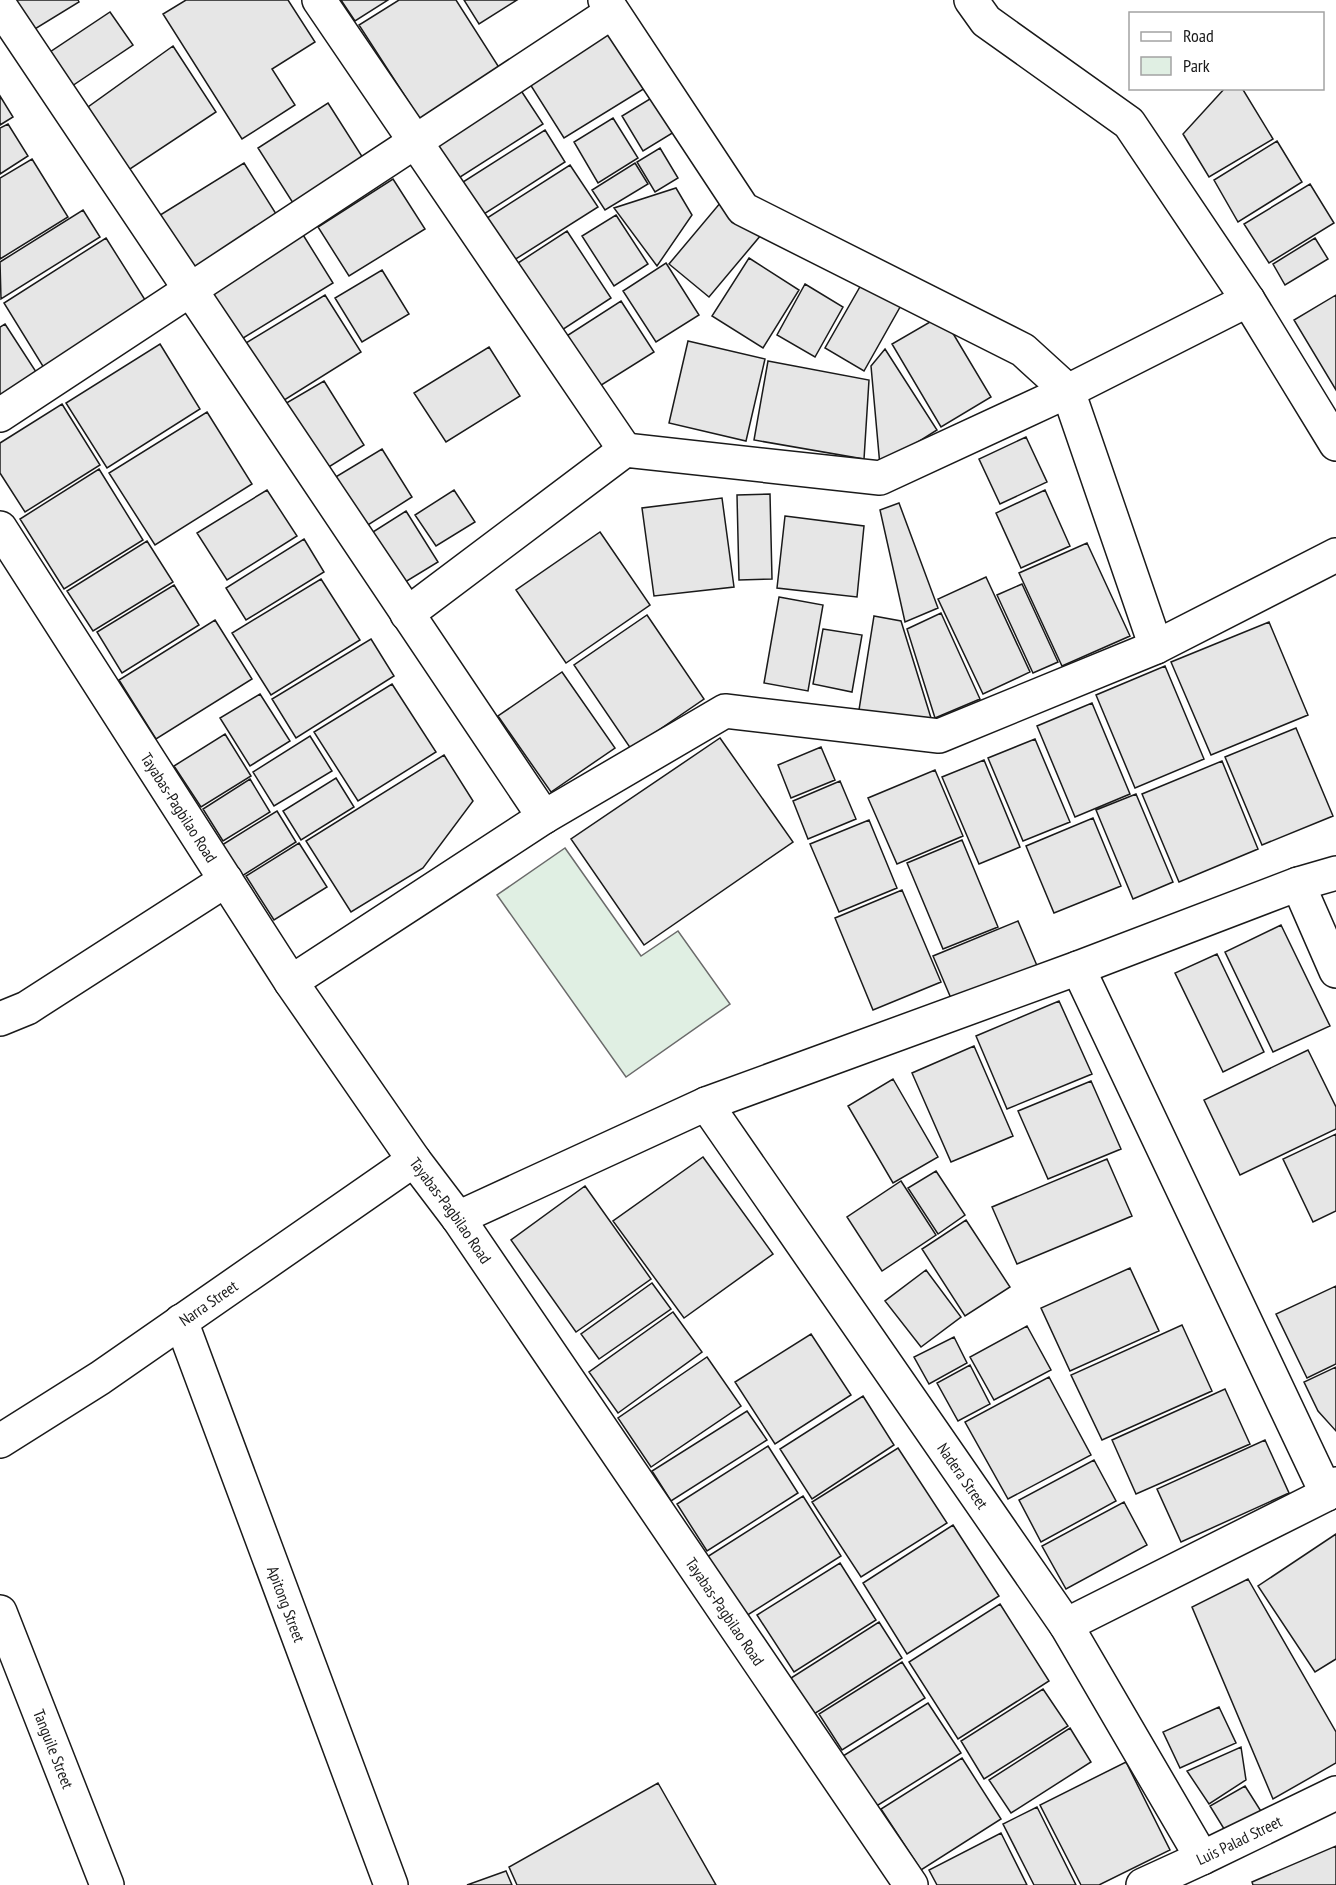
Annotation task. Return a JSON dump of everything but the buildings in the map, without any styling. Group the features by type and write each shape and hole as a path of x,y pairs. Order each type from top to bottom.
{"street":[{"path":"319,0 625,450"},
{"path":"971,0 986,21 1129,123 1248,300 1336,444"},
{"path":"0,6 544,817"},
{"path":"0,415 415,141 609,6 743,209 1023,350 1068,391 1156,646"},
{"path":"408,614 625,450 879,478 1068,391 1248,300"},
{"name":"Tayabas-Pagbilao Road","path":"0,528 291,982 414,1161 458,1218 911,1885"},
{"path":"291,982 544,817 725,711 939,736 1156,646 1336,555"},
{"path":"458,1218 706,1104 1078,968 1298,884 1336,873"},
{"path":"0,1019 27,1008 226,880"},
{"path":"1298,884 1336,971"},
{"path":"1066,1625 1332,1489 1078,968"},
{"name":"Nadera Street","path":"706,1104 1066,1625 1202,1858"},
{"name":"Narra Street","path":"0,1441 100,1378 414,1161"},
{"name":"Apitong Street","path":"181,1321 391,1885"},
{"name":"Tanguile Street","path":"0,1612 107,1885"},
{"name":"Luis Palad Street","path":"1143,1885 1336,1793"}],"green space":[{"path":"565,848 641,956 678,931 730,1004 626,1077 497,895"}]}
